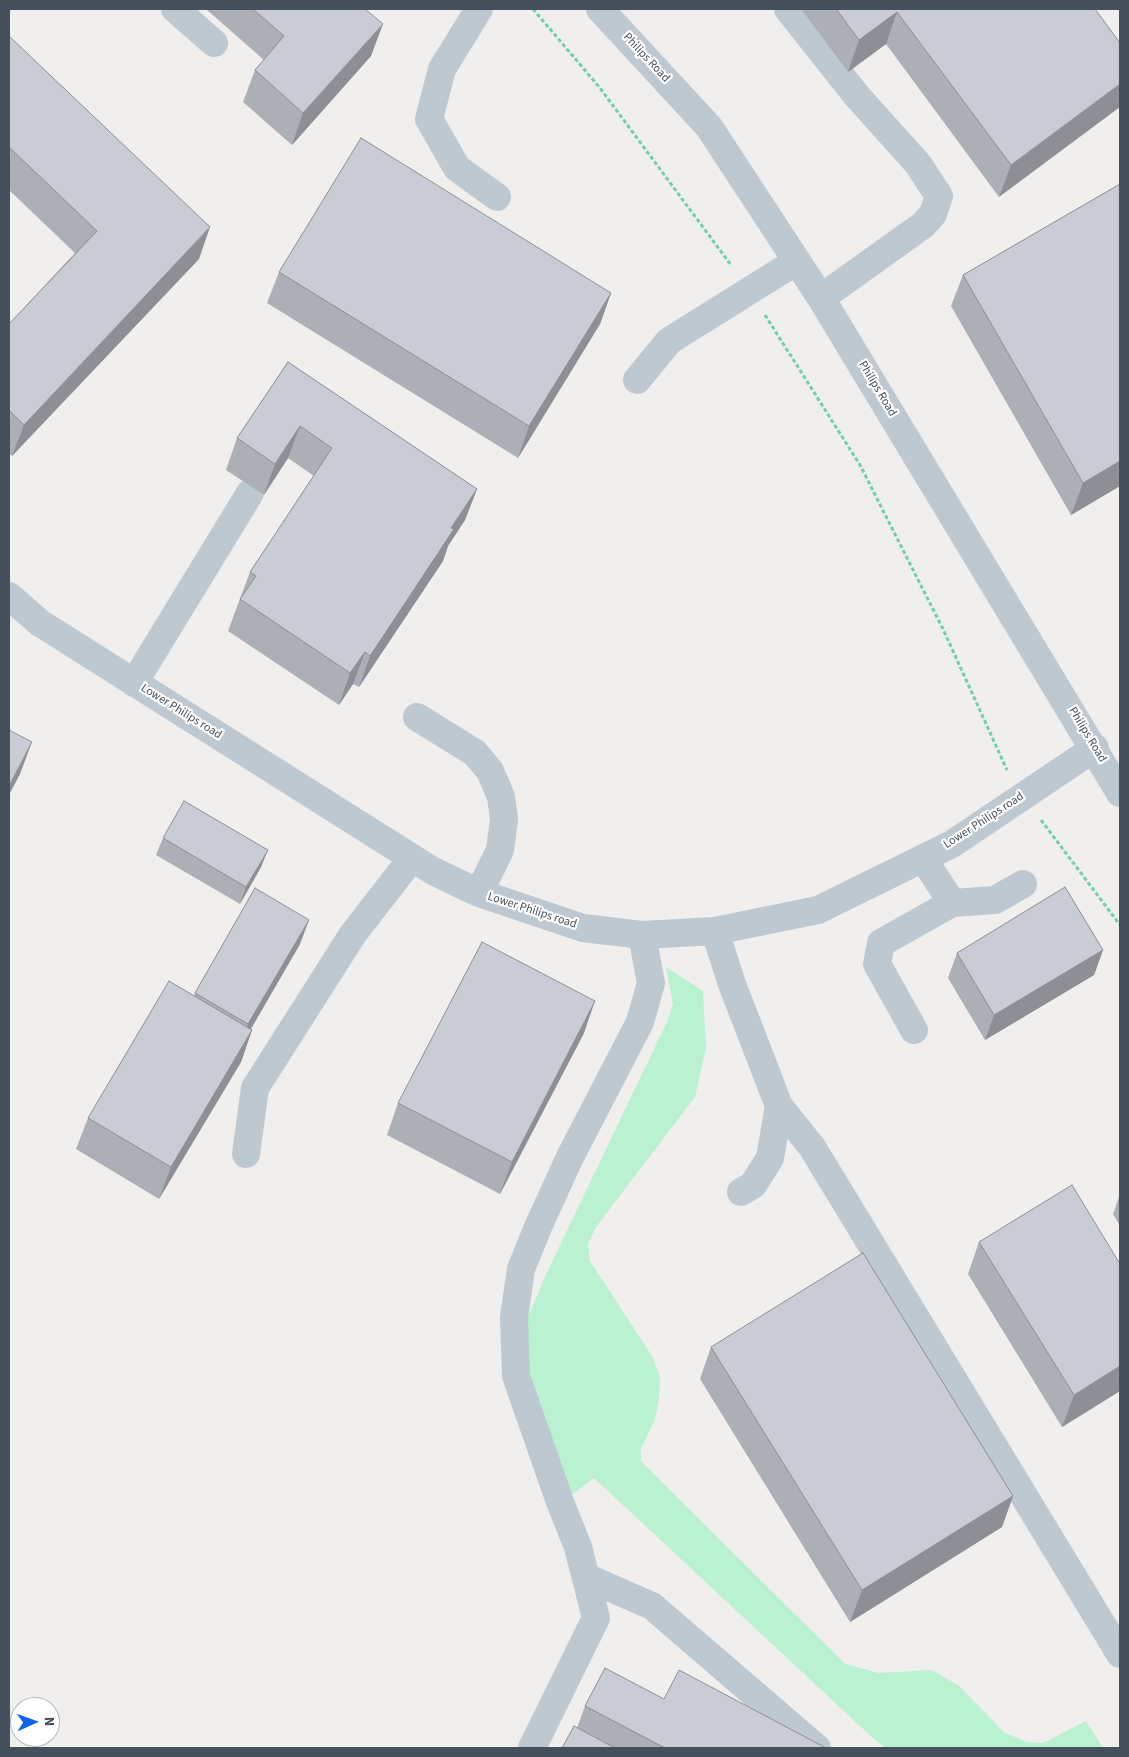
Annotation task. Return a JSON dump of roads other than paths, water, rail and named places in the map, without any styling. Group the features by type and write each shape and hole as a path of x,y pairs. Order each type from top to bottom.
{"street":[{"path":"176,9 214,43"},
{"path":"479,9 442,69 429,119 457,168 497,197"},
{"name":"Philips Road","path":"600,9 709,127 821,298 1095,748 1120,794"},
{"path":"788,9 856,96 918,164 939,196 933,214 923,225 821,298"},
{"path":"637,380 669,341 797,261"},
{"path":"134,683 250,493"},
{"name":"Lower Philips road","path":"9,596 40,623 433,871 479,893 583,928 642,935 715,930 818,910 952,844 1095,748"},
{"path":"417,717 475,753 490,771 501,797 504,819 500,850 479,893"},
{"path":"246,1154 255,1088 353,934 412,858"},
{"path":"923,858 952,903"},
{"path":"914,1030 877,964 881,943 952,903 995,900 1022,884"},
{"path":"715,930 732,984 779,1106 812,1147 1120,1654"},
{"path":"532,1748 596,1618 588,1578 578,1546 556,1493 516,1376 514,1317 521,1269 538,1227 570,1157 640,1022 651,983 642,935"},
{"path":"741,1192 753,1185 770,1158 779,1106"},
{"path":"588,1578 652,1606 817,1748"}]}
